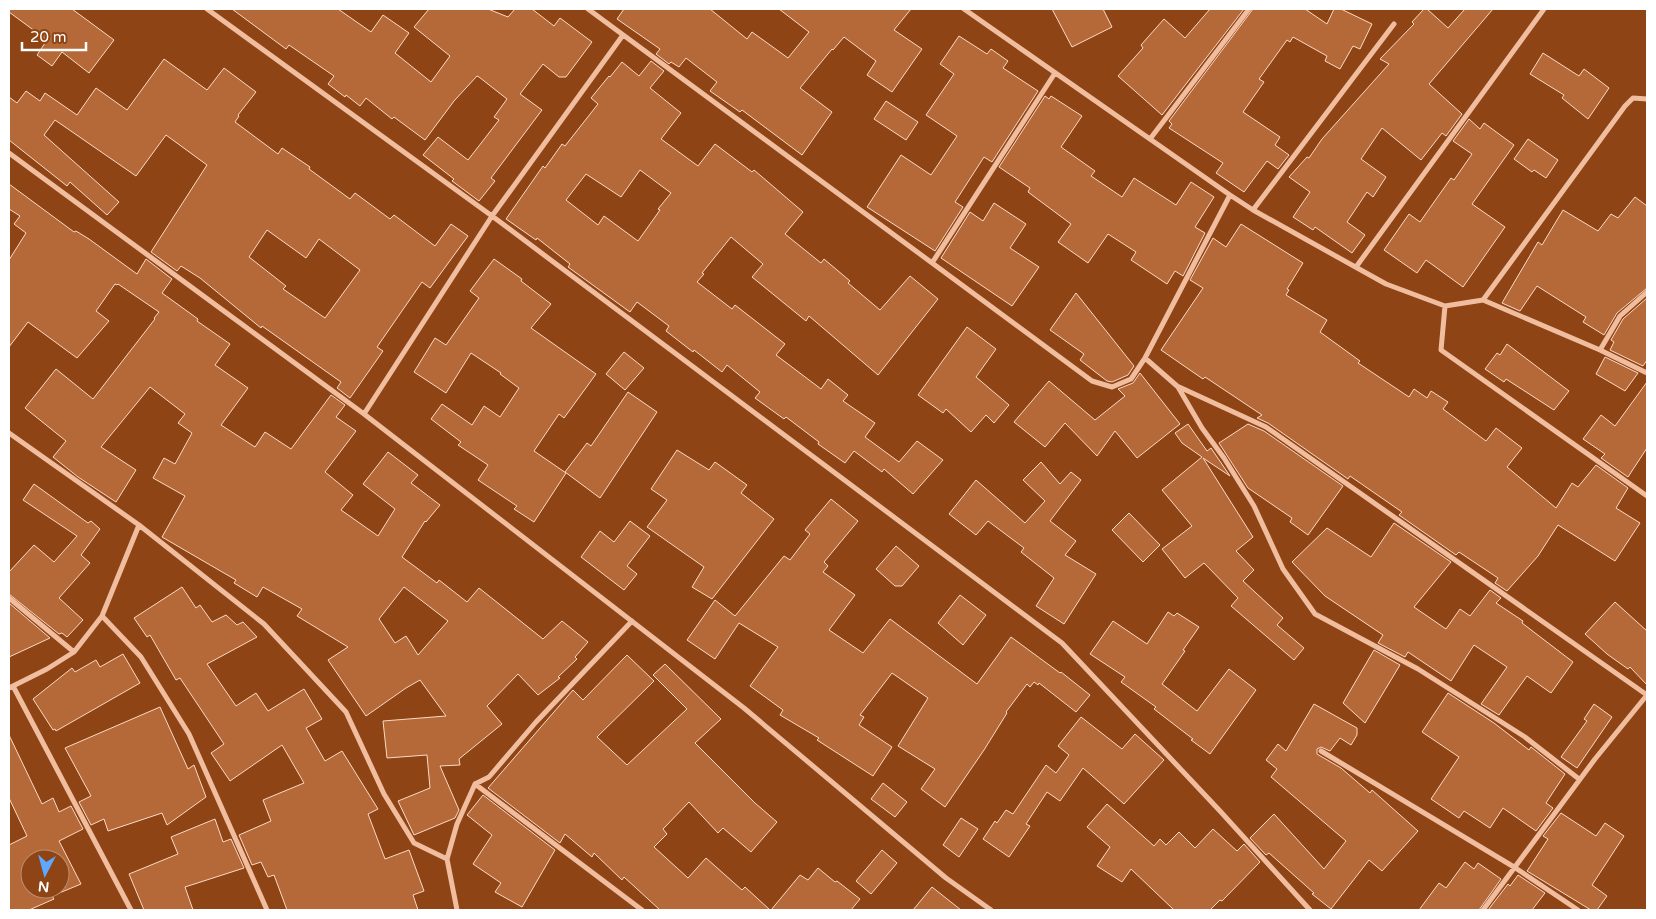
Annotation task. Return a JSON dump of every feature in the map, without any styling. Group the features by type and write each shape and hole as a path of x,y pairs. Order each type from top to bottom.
{"street":[{"path":"207,9 492,216 1062,643 1310,910"},
{"path":"588,9 1092,381 1112,387 1131,379 1145,358 1230,195"},
{"path":"964,9 1253,210 1386,284 1445,306 1483,300 1600,350 1647,373"},
{"path":"1150,139 1248,9"},
{"path":"1356,267 1544,9"},
{"path":"1253,210 1394,24"},
{"path":"364,414 492,216 623,35"},
{"path":"932,263 1055,73"},
{"path":"1483,300 1625,106 1633,98 1647,99"},
{"path":"9,153 364,414 744,708 946,878 991,910"},
{"path":"1600,350 1620,316 1647,292"},
{"path":"1445,306 1441,350 1647,496"},
{"path":"1145,358 1178,386 1266,426 1647,695 1579,779 1483,910"},
{"path":"1178,386 1202,428 1224,458 1254,506 1283,569 1315,614 1418,669 1525,737 1579,779"},
{"path":"9,434 139,525 264,624 346,712 384,794 414,843 447,859"},
{"path":"131,910 11,687 47,669 74,652 102,616 139,525"},
{"path":"9,598 74,652"},
{"path":"102,616 141,657 189,734 268,910"},
{"path":"457,910 447,859 457,824 475,784 489,777 536,722 632,621"},
{"path":"1321,751 1514,867 1578,910"},
{"path":"475,784 642,910"}],"building":[{"path":"9,9 72,9 114,40 89,73 62,52 52,66 37,55 47,40 9,12"},
{"path":"232,9 338,9 371,32 383,15 409,33 395,53 431,82 450,56 414,27 429,9 488,9 508,17 515,9 532,9 554,26 560,18 592,42 566,77 559,77 543,64 520,94 542,110 491,178 495,181 479,201 452,181 454,179 423,155 438,137 468,160 499,120 494,117 507,99 479,77 477,76 454,101 425,140 394,117 392,119 366,98 360,106 346,95 345,97 328,84 334,76 289,45 286,49"},
{"path":"624,9 710,9 747,39 752,32 788,58 809,32 779,9 911,9 894,30 922,49 892,92 867,75 876,61 844,37 800,88 832,112 802,155 742,110 740,112 710,91 717,82 686,58 679,67 671,62 669,64 656,54 660,49 617,19"},
{"path":"1052,9 1103,9 1112,27 1072,47"},
{"path":"1210,9 1244,9 1162,115 1118,76 1143,48 1141,45 1164,19 1185,38"},
{"path":"1253,9 1305,9 1327,24 1334,9 1341,9 1372,24 1360,49 1353,46 1340,69 1325,61 1327,56 1293,37 1290,42 1287,40 1259,79 1264,82 1243,112 1280,137 1275,145 1289,155 1278,169 1267,161 1244,192 1216,173 1223,163 1169,128 1172,124 1169,121"},
{"path":"1424,9 1427,9 1448,28 1465,9 1493,9 1429,84 1462,114 1446,136 1442,133 1421,160 1382,128 1361,159 1386,177 1373,197 1367,192 1347,222 1365,235 1352,253 1315,227 1313,230 1293,217 1310,192 1289,177 1307,157 1309,158 1322,139 1389,64 1380,59 1414,24 1412,22"},
{"path":"959,36 987,54 991,49 1008,61 1003,68 1038,91 992,162 984,157 955,202 963,207 935,251 867,207 901,155 931,175 957,136 926,115 954,74 940,64"},
{"path":"1543,53 1579,76 1584,69 1609,88 1588,119 1562,98 1564,95 1530,74"},
{"path":"164,59 207,90 224,68 256,92 238,115 235,122 278,154 282,148 310,167 309,169 350,199 355,193 390,219 394,215 435,246 451,224 468,236 430,288 422,282 377,347 383,351 350,398 337,388 341,382 262,326 261,328 200,278 181,266 177,271 151,252 207,165 166,135 136,176 55,120 44,135 119,202 107,215 70,182 67,186 9,140 9,97 17,103 26,91 40,101 45,93 77,115 96,88 127,110","holes":["267,230 306,258 319,239 360,270 325,318 283,289 286,286 249,257"]},
{"path":"651,61 664,71 650,88 681,113 661,139 698,166 715,144 752,172 754,170 803,212 785,234 821,263 824,259 850,281 848,283 880,310 910,276 938,299 878,375 809,316 806,321 752,277 763,264 731,237 697,282 732,309 735,305 785,344 776,355 821,389 828,379 848,395 843,401 875,423 865,437 899,462 917,441 943,460 913,494 884,469 882,472 854,451 845,463 818,444 819,442 786,417 784,419 755,398 760,392 727,365 722,372 694,350 693,352 666,331 669,326 637,302 630,312 568,267 570,264 537,238 536,240 506,219 543,166 545,168 562,144 565,146 598,104 591,98 622,62 639,76","holes":["640,170 671,193 658,209 660,210 638,241 604,216 598,225 566,200 586,174 621,197"]},
{"path":"1045,96 1049,99 1051,96 1082,116 1061,147 1095,171 1091,176 1122,197 1134,178 1176,205 1191,182 1214,197 1195,227 1205,233 1183,276 1175,271 1167,284 1131,260 1136,252 1108,234 1088,263 1058,242 1071,224 1028,192 1030,188 999,167"},
{"path":"886,101 918,122 906,140 874,119"},
{"path":"1469,119 1480,129 1484,123 1514,145 1472,204 1505,227 1463,287 1426,260 1417,273 1384,250 1409,214 1420,222 1451,178 1454,180 1472,154 1453,141"},
{"path":"1528,139 1558,160 1546,178 1534,170 1532,172 1514,159"},
{"path":"9,184 74,232 76,231 89,239 137,274 146,259 172,279 162,293 230,344 215,365 248,388 221,425 255,447 265,432 291,449 331,395 345,405 336,417 356,431 325,472 353,495 341,510 378,536 395,509 363,484 388,452 418,475 411,483 440,505 425,521 402,557 437,583 439,580 467,602 479,588 543,639 562,621 588,642 575,657 577,659 558,677 560,678 538,695 518,674 487,706 502,724 459,759 460,765 440,766 459,810 455,818 414,835 398,801 430,788 427,755 387,758 383,721 446,716 420,680 366,716 328,660 348,647 297,616 302,609 263,587 257,597 234,583 236,580 162,537 185,496 153,478 164,458 175,464 192,433 178,423 185,414 150,387 101,447 136,470 116,502 78,477 53,457 66,441 25,408 56,369 93,399 159,312 118,284 115,284 96,311 109,321 77,358 28,322 9,347 9,260 26,233 14,224 20,216 9,209","holes":["404,587 448,621 418,655 406,636 395,643 379,619"]},
{"path":"1635,197 1647,206 1647,288 1617,313 1604,335 1583,322 1586,317 1537,286 1520,311 1502,303 1538,242 1542,245 1563,210 1598,231 1611,214 1618,218"},
{"path":"994,203 1026,224 1010,248 1039,267 1012,306 941,258 970,212 983,221"},
{"path":"1241,224 1303,263 1287,289 1289,290 1286,295 1327,320 1320,332 1360,361 1358,363 1409,397 1414,389 1427,398 1431,391 1448,402 1443,409 1486,441 1496,428 1522,448 1507,467 1556,508 1572,483 1578,487 1596,465 1628,488 1616,508 1640,523 1615,561 1558,525 1538,556 1507,591 1495,583 1498,578 1459,552 1456,555 1399,515 1402,512 1350,476 1348,479 1268,423 1257,418 1262,415 1205,377 1203,379 1161,350 1203,288 1190,280 1213,238 1226,247"},
{"path":"494,259 522,279 521,281 551,304 531,328 596,374 564,418 559,414 534,451 566,473 534,522 514,509 517,506 478,480 488,465 458,445 461,442 431,419 442,404 472,425 484,406 500,417 519,388 501,373 471,353 446,393 414,372 435,338 446,345 479,298 470,291"},
{"path":"1076,293 1134,366 1128,375 1112,382 1107,381 1080,360 1084,354 1050,330"},
{"path":"1647,298 1647,360 1643,366 1610,350 1614,342 1611,340 1623,319"},
{"path":"967,327 996,349 976,377 1009,405 994,423 986,415 971,432 946,409 943,413 918,395"},
{"path":"1507,344 1569,391 1554,410 1506,379 1504,382 1485,369 1497,353 1500,355"},
{"path":"624,352 644,368 625,390 606,374"},
{"path":"1605,357 1638,373 1625,391 1596,374"},
{"path":"1140,373 1180,424 1137,458 1115,431 1097,456 1065,423 1045,447 1014,422 1049,381 1095,420 1125,396 1118,389 1133,383"},
{"path":"1647,382 1647,448 1628,477 1601,458 1605,454 1583,439 1601,415 1615,426"},
{"path":"628,392 657,412 600,498 565,472 587,443 591,446"},
{"path":"1188,424 1207,451 1211,448 1230,476 1203,458 1253,537 1236,551 1254,570 1243,581 1283,618 1277,625 1304,648 1294,660 1231,606 1238,598 1204,563 1185,578 1162,549 1192,526 1162,490 1202,457 1182,443 1175,433"},
{"path":"1248,424 1264,431 1343,486 1308,535 1290,522 1292,518 1248,488 1219,443"},
{"path":"677,450 709,470 715,462 747,485 741,493 774,519 712,599 692,587 704,567 647,527 667,500 651,489"},
{"path":"1041,462 1060,484 1071,472 1081,480 1050,521 1076,541 1065,555 1096,574 1064,624 1036,606 1054,578 1021,552 1024,548 988,521 976,535 949,514 976,480 1025,523 1045,501 1023,480"},
{"path":"34,484 88,523 91,521 100,529 81,555 90,563 59,598 83,620 67,637 62,633 59,634 9,594 9,572 34,545 54,562 77,536 23,500"},
{"path":"831,499 858,521 824,562 828,566 823,572 855,595 829,630 863,653 890,619 977,684 1011,637 1090,695 1076,712 1039,683 1038,685 1034,682 1030,687 1027,684 1006,712 984,750 945,807 921,789 935,769 898,746 928,698 892,673 860,715 864,717 859,725 892,747 873,776 817,740 819,738 780,715 783,710 750,686 778,647 739,623 715,659 687,640 715,600 735,616 784,556 790,560 810,534 805,530"},
{"path":"1129,513 1160,545 1143,562 1112,530"},
{"path":"630,521 650,536 627,566 637,574 624,590 581,557 600,531 614,542"},
{"path":"1394,523 1451,562 1414,607 1446,629 1460,609 1470,616 1490,590 1501,598 1496,603 1523,621 1522,623 1573,662 1551,693 1527,676 1499,715 1481,704 1507,667 1474,645 1451,681 1408,652 1405,657 1378,643 1383,635 1325,596 1292,562 1327,528 1371,557"},
{"path":"896,546 919,566 902,586 895,586 876,569"},
{"path":"182,587 196,608 200,605 212,622 226,615 237,625 243,622 257,637 207,664 236,706 256,693 268,711 304,689 322,719 306,728 325,761 342,751 378,809 368,814 385,859 409,850 424,891 413,895 418,910 287,910 274,875 268,877 261,862 252,865 239,835 271,821 263,800 304,783 282,745 230,781 211,753 224,744 180,678 176,680 150,635 147,637 134,618"},
{"path":"960,595 986,615 963,645 938,623"},
{"path":"1615,602 1647,631 1647,685 1630,667 1628,669 1607,654 1585,634"},
{"path":"9,603 50,638 9,657"},
{"path":"1168,612 1174,616 1177,613 1199,627 1162,684 1197,711 1229,669 1256,690 1210,754 1154,709 1156,707 1121,682 1125,677 1090,654 1113,621 1147,644"},
{"path":"1374,650 1400,665 1365,723 1343,703"},
{"path":"123,654 140,683 56,731 55,729 53,730 33,699 72,668 75,672 96,660 100,667"},
{"path":"627,655 654,681 597,737 627,765 687,709 653,675 665,664 721,719 695,743 755,803 777,822 751,852 723,828 718,833 689,802 663,829 667,834 654,847 688,878 706,858 742,890 745,887 770,910 660,910 624,877 622,880 594,853 592,857 565,834 560,843 488,788 573,690 583,700"},
{"path":"1448,693 1494,723 1529,750 1531,747 1565,774 1546,803 1553,808 1536,831 1503,808 1490,828 1464,811 1459,818 1431,799 1459,757 1422,732"},
{"path":"1314,704 1357,728 1357,735 1351,745 1340,738 1330,751 1321,747 1317,749 1317,754 1341,768 1370,793 1372,790 1418,831 1382,871 1369,860 1331,909 1312,894 1314,893 1269,853 1266,855 1250,838 1274,814 1324,869 1346,841 1271,777 1277,769 1266,760 1278,744 1286,751"},
{"path":"1594,704 1612,717 1577,768 1561,757 1587,721 1584,719"},
{"path":"160,707 188,769 194,765 206,797 167,825 162,813 108,831 104,819 91,825 79,802 91,796 65,748"},
{"path":"1081,717 1122,749 1135,734 1164,760 1124,804 1083,768 1060,801 1047,792 1026,824 1030,826 1009,857 983,839 995,821 997,823 1006,810 1013,814 1046,765 1056,773 1069,755 1058,746"},
{"path":"9,735 42,804 53,798 59,812 71,806 83,829 59,841 63,849 20,849 20,899 54,899 29,910 9,910 9,845 27,836 9,798"},
{"path":"883,783 907,802 895,817 871,799"},
{"path":"483,795 555,850 522,907 495,892 501,883 473,864 492,835 467,815"},
{"path":"1107,804 1154,846 1160,839 1166,845 1179,832 1195,848 1213,829 1237,851 1244,844 1260,862 1222,901 1220,900 1210,910 1174,910 1131,869 1122,882 1097,866 1110,847 1087,827"},
{"path":"1561,813 1596,836 1605,823 1624,836 1592,885 1607,896 1597,910 1591,910 1527,871 1548,839 1543,836"},
{"path":"961,818 978,829 959,857 943,845"},
{"path":"215,819 223,842 231,839 244,868 185,887 193,910 144,910 129,874 178,854 171,837"},
{"path":"882,850 897,863 871,894 856,881"},
{"path":"70,862 81,884 70,889"},
{"path":"1465,862 1474,869 1478,863 1501,879 1479,910 1419,910 1439,883 1446,888"},
{"path":"818,868 860,899 851,910 771,910 800,875 808,880"},
{"path":"1518,875 1545,893 1532,910 1488,910 1508,884 1510,886"},
{"path":"932,887 961,910 913,910"}]}
